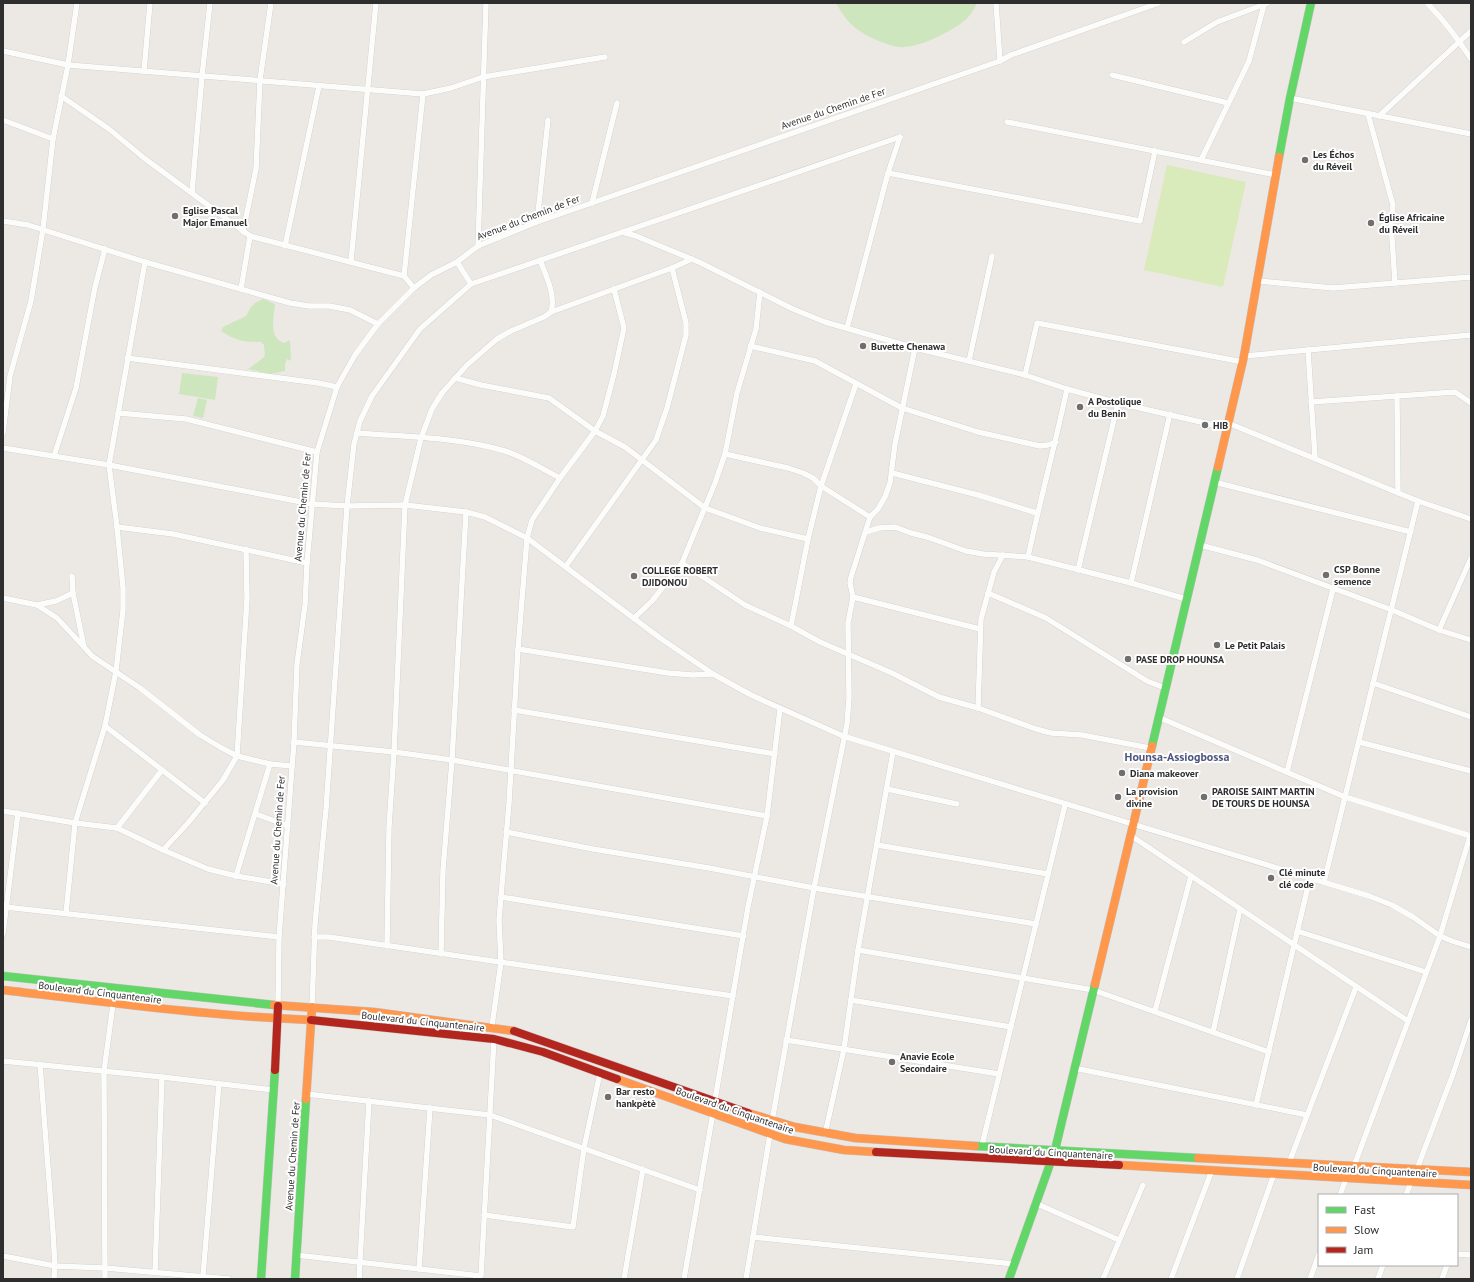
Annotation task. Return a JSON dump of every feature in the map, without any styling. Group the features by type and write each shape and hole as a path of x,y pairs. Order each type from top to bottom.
{"main road":[{"path":"1009,1279 1055,1150 1150,748 1200,545 1243,359 1290,98 1311,3"},
{"name":"Boulevard du Cinquantenaire","path":"3,976 278,1006 374,1012 492,1026 526,1034 798,1129 867,1140 1471,1172"},
{"name":"Boulevard du Cinquantenaire","path":"3,990 185,1012 277,1020 312,1020 425,1030 494,1039 543,1052 770,1134 792,1140 844,1150 1471,1185"},
{"path":"261,1279 274,1090 278,1006"},
{"name":"Avenue du Chemin de Fer","path":"295,1279 312,1007"}],"street":[{"path":"3,433 10,376 22,338 30,301 42,230 53,139 68,65 76,3"},
{"path":"144,71 150,3"},
{"path":"192,192 210,3"},
{"path":"243,232 256,169 260,80 272,3"},
{"path":"351,261 376,3"},
{"path":"478,246 486,3"},
{"path":"996,3 1000,61"},
{"name":"Avenue du Chemin de Fer","path":"278,1006 279,937 294,742 297,664 305,605 306,563 317,452 337,388 355,355 378,324 414,288 431,275 456,262 478,246 537,222 1000,61 1011,55 1159,3"},
{"path":"1427,3 1438,14 1471,59"},
{"path":"1184,42 1217,22 1266,4"},
{"path":"1201,160 1249,61 1266,4"},
{"path":"1379,116 1471,31"},
{"path":"3,52 68,65 423,94 451,88 483,77 605,57"},
{"path":"1112,75 1228,103"},
{"path":"285,246 319,86"},
{"path":"404,276 423,94"},
{"path":"61,96 109,130 144,158 250,236 404,276 414,288"},
{"path":"1290,98 1471,134"},
{"path":"592,203 617,103"},
{"path":"1368,114 1393,204 1391,223 1395,283"},
{"path":"537,222 548,120"},
{"path":"3,128 4,121 53,139"},
{"path":"1007,122 1276,175"},
{"name":"Avenue du Chemin de Fer","path":"312,1007 314,937 330,746 347,506 354,444 360,421 372,396 420,329 471,284 900,137 888,173"},
{"path":"847,328 888,173 1140,221 1155,151"},
{"path":"3,221 15,222 145,262 290,303 309,306 329,306 350,310 378,324"},
{"path":"622,232 636,236 692,259 793,309 825,322 914,348 1025,375 1067,389 1118,403 1227,425 1315,458 1418,501 1471,519"},
{"path":"241,289 250,236"},
{"path":"54,456 76,388 95,287 105,249"},
{"path":"969,361 992,256"},
{"path":"388,946 389,827 394,752 405,505 421,438 432,409 442,393 467,365 497,340 511,331 544,317 551,312 672,268 692,259"},
{"path":"540,260 552,296 551,312"},
{"path":"66,913 75,823 105,726 116,672 123,610 123,588 109,466 145,262"},
{"path":"456,262 471,284"},
{"path":"566,566 656,440 667,408 686,335 686,323 672,268"},
{"path":"1258,281 1333,288 1471,277"},
{"path":"492,1026 501,962 499,920 509,803 518,649 527,538 532,520 560,478 595,431 603,416 624,328 614,289"},
{"path":"634,618 652,601 682,563 705,508 725,454 737,393 756,329 760,292"},
{"path":"1025,375 1037,323 1243,359 1308,350 1469,335 1471,328"},
{"path":"750,346 815,361 902,408 978,432 1040,446 1056,442"},
{"path":"772,1121 814,888 847,724 849,698 848,623 853,596 850,583 851,577 870,517 878,509 886,497 890,483 895,444 914,348"},
{"path":"1308,350 1315,458"},
{"path":"127,358 318,383 337,388"},
{"path":"455,378 481,385 548,398 595,431 625,448 705,508 760,528 808,539"},
{"path":"791,626 808,539 821,486 856,384"},
{"path":"1028,557 1056,442 1067,389"},
{"path":"1311,402 1455,392 1471,403"},
{"path":"1397,396 1398,493"},
{"path":"1078,570 1118,403"},
{"path":"118,413 186,419 317,452"},
{"path":"1131,583 1170,414"},
{"path":"357,433 440,439 474,444 506,452 560,478"},
{"path":"3,448 54,456 312,504 347,506 405,505 466,512 485,517 527,538 666,642 713,674 780,709 844,736 893,752 1324,882 1392,905 1413,917 1440,936 1452,942 1471,947"},
{"path":"725,454 795,470 813,478 821,486 870,517"},
{"path":"892,473 978,495 1038,513"},
{"path":"1214,482 1411,532"},
{"path":"1324,882 1418,501"},
{"path":"441,954 443,870 452,760 466,512"},
{"path":"117,527 173,534 306,563"},
{"path":"866,532 879,528 895,527 911,533 927,536 966,551 1003,555 1021,555 1131,583 1186,599"},
{"path":"1200,545 1257,560 1392,610 1439,630 1471,640"},
{"path":"163,850 205,803 223,780 237,756 247,598 246,549"},
{"path":"978,708 980,629 983,607 994,572 1003,555"},
{"path":"1439,630 1471,558"},
{"path":"682,563 745,605 791,626 820,642 940,696 1051,733 1082,735 1150,748"},
{"path":"72,576 84,647"},
{"path":"1287,772 1333,589"},
{"path":"37,605 56,601 74,593"},
{"path":"988,593 1046,618 1147,681 1165,688"},
{"path":"853,596 980,629"},
{"path":"3,598 37,605 57,618 92,656 116,672 200,735 220,747 237,756 270,764 292,766"},
{"path":"518,649 668,673 693,675 713,674"},
{"path":"1373,683 1471,717"},
{"path":"715,1100 754,877 767,816 780,709"},
{"path":"514,710 775,754"},
{"path":"1158,717 1345,797 1471,836 1440,936 1354,1166"},
{"path":"105,726 205,803"},
{"path":"294,742 394,752 452,760 767,816"},
{"path":"1359,742 1471,771"},
{"path":"825,1134 844,1049 858,950 893,752"},
{"path":"236,876 270,764"},
{"path":"117,828 162,770"},
{"path":"887,790 957,804"},
{"path":"982,1145 1065,805"},
{"path":"3,811 75,823 117,828 208,869 236,876 284,884"},
{"path":"3,934 5,907 18,813"},
{"path":"256,814 288,826"},
{"path":"506,832 814,888 1036,924"},
{"path":"1130,835 1408,1021"},
{"path":"877,845 1048,874"},
{"path":"1155,1011 1191,876"},
{"path":"1256,1105 1310,878"},
{"path":"501,897 744,936"},
{"path":"5,907 279,937"},
{"path":"1213,1032 1240,909"},
{"path":"1297,931 1426,972"},
{"path":"314,937 330,937 733,996"},
{"path":"858,950 1093,990 1269,1052"},
{"path":"1289,1163 1356,986"},
{"path":"851,1000 1011,1026"},
{"path":"105,1279 104,1071 113,1004"},
{"path":"1417,1170 1453,1074 1471,1020"},
{"path":"296,1255 481,1276 494,1039"},
{"path":"786,1040 999,1074"},
{"path":"3,1061 274,1090"},
{"path":"40,1064 55,1266 54,1279"},
{"path":"1074,1068 1307,1115"},
{"path":"484,1215 573,1227 584,1148 600,1073"},
{"path":"155,1272 162,1077"},
{"path":"203,1276 219,1083"},
{"path":"306,1094 490,1115 700,1190"},
{"path":"359,1279 369,1101"},
{"path":"419,1269 430,1108"},
{"path":"684,1279 713,1113"},
{"path":"746,1279 770,1134"},
{"path":"624,1279 643,1169"},
{"path":"1171,1279 1212,1170"},
{"path":"1237,1279 1274,1174"},
{"path":"1340,1194 1346,1179"},
{"path":"1406,1194 1411,1182"},
{"path":"1103,1279 1143,1185"},
{"path":"1035,1203 1119,1240"},
{"path":"753,1237 1014,1264"},
{"path":"1458,1254 1471,1255"},
{"path":"3,1256 55,1266 105,1268 229,1279"},
{"path":"1310,1279 1318,1257"},
{"path":"1378,1279 1383,1266"},
{"path":"1442,1279 1447,1266"}],"green space":[{"path":"836,3 977,3 964,21 940,36 925,42 901,47 884,43 868,36 856,28 846,18"},
{"path":"1167,165 1246,182 1223,287 1144,270"},
{"path":"263,299 275,304 273,326 276,337 284,343 290,340 291,361 287,359 285,371 270,374 248,369 265,356 264,345 261,342 240,340 221,331 223,327 246,316 255,303"},
{"path":"182,373 218,377 215,400 179,394"},
{"path":"198,398 207,400 203,418 193,416"}],"traffic: fast":[{"path":"1279,157 1290,98 1311,3"},
{"path":"1152,746 1218,467"},
{"path":"3,976 274,1005"},
{"path":"1009,1279 1055,1150 1095,984"},
{"path":"261,1279 275,1070"},
{"path":"295,1279 306,1099"},
{"path":"975,1146 1198,1158"}],"traffic: slow":[{"path":"1218,467 1244,356 1279,157"},
{"path":"1095,984 1152,746"},
{"path":"3,990 195,1012 311,1020"},
{"path":"274,1005 374,1012 514,1031"},
{"path":"306,1099 312,1007"},
{"path":"617,1079 785,1139 844,1150 876,1152"},
{"path":"748,1113 795,1127 855,1138 975,1146"},
{"path":"1198,1158 1471,1172"},
{"path":"1119,1165 1471,1185"}],"traffic: jam":[{"path":"275,1070 278,1006"},
{"path":"311,1020 494,1039 543,1052 617,1079"},
{"path":"514,1031 748,1113"},
{"path":"876,1152 1119,1165"}],"place":[{"name":"Les Échos du Réveil","path":"1305,160"},
{"name":"Eglise Pascal Major Emanuel","path":"175,216"},
{"name":"Église Africaine du Réveil","path":"1371,223"},
{"name":"Buvette Chenawa","path":"863,346"},
{"name":"A Postolique du Benin","path":"1080,407"},
{"name":"HIB","path":"1205,425"},
{"name":"CSP Bonne semence","path":"1326,575"},
{"name":"COLLEGE ROBERT DJIDONOU","path":"634,576"},
{"name":"Le Petit Palais","path":"1217,645"},
{"name":"PASE DROP HOUNSA","path":"1128,659"},
{"name":"Diana makeover","path":"1122,773"},
{"name":"La provision divine","path":"1118,797"},
{"name":"PAROISE SAINT MARTIN DE TOURS DE HOUNSA","path":"1204,797"},
{"name":"Clé minute clé code","path":"1271,878"},
{"name":"Anavie Ecole Secondaire","path":"892,1062"},
{"name":"Bar resto hankpètè","path":"608,1097"}],"district":[{"name":"Hounsa-Assiogbossa","path":"1177,757"}]}
